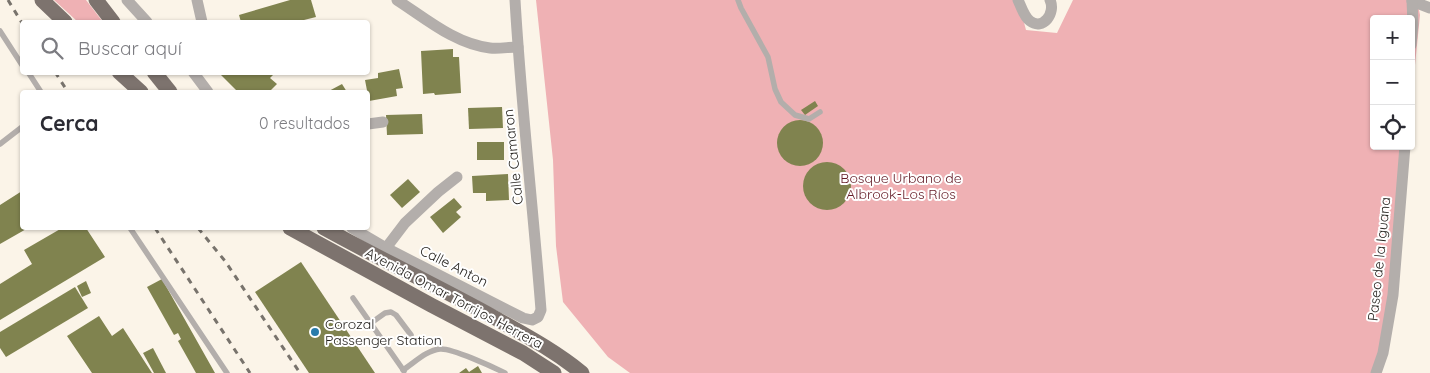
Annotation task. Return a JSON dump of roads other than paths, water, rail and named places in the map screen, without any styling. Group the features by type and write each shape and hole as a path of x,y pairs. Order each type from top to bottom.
{"main road":[{"path":"42,0 62,20"},
{"path":"100,3 112,20"},
{"path":"122,75 139,90"},
{"path":"156,75 168,90"},
{"name":"Avenida Omar Torrijos Herrera","path":"294,230 523,353 554,373"},
{"name":"Avenida Omar Torrijos Herrera","path":"328,230 440,288 538,342 569,362 582,373"}],"street":[{"path":"127,0 145,20"},
{"path":"197,0 202,20"},
{"path":"397,0 462,41 490,48 518,47"},
{"name":"Calle Camaron","path":"515,0 541,310"},
{"path":"1018,0 1028,19 1034,23 1040,23 1051,14 1053,9 1050,0"},
{"path":"1413,15 1412,1 1430,8"},
{"path":"196,75 207,90"},
{"path":"370,124 383,122"},
{"name":"Paseo de la Iguana","path":"1376,373 1383,353 1393,295 1404,150"},
{"path":"386,248 405,222 457,177"},
{"name":"Calle Anton","path":"355,230 386,248 523,318 532,320 538,317 541,310"}],"lane":[{"path":"738,0 768,57 775,89 782,102 795,115 809,119 820,112"},
{"path":"0,31 20,62"},
{"path":"30,75 40,90"},
{"path":"0,144 20,129"},
{"path":"131,230 227,373"},
{"path":"353,298 404,371 429,352 440,349 450,350 505,373"},
{"path":"371,323 391,312 410,335"}],"railway":[{"path":"8,0 20,20"},
{"path":"57,75 67,90"},
{"path":"156,230 250,373"},
{"path":"200,230 225,261 300,373"}],"place":[{"name":"Corozal Passenger Station","path":"315,332"}],"park label":[{"name":"Bosque Urbano de Albrook-Los Ríos","path":"901,186"}]}
